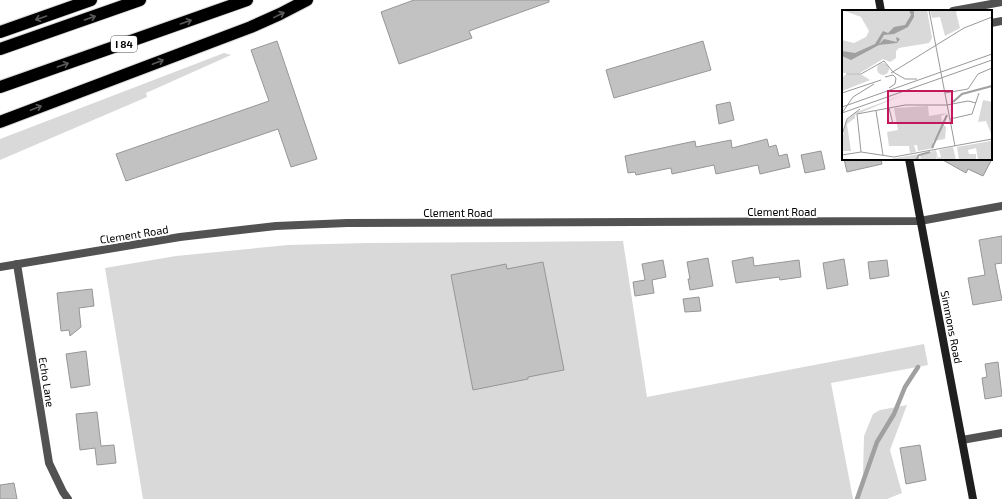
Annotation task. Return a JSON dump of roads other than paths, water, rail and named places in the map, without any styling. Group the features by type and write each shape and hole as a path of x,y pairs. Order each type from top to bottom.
{"highway":[{"path":"0,32 90,0"},
{"path":"0,50 140,0"},
{"name":"I 84","path":"0,87 247,0"},
{"path":"0,122 251,27 308,0"}],"main road":[{"path":"879,0 881,10"},
{"name":"Simmons Road","path":"909,160 974,499"}],"street":[{"path":"958,10 1002,2"},
{"path":"992,23 1002,21"},
{"name":"Clement Road","path":"0,267 180,237 276,226 347,223 920,221 1002,206"},
{"name":"Echo Lane","path":"17,264 49,462 63,492 68,499"},
{"path":"962,440 1002,432"}],"waterway":[{"path":"857,499 877,442 894,414 905,387 918,367"}]}
